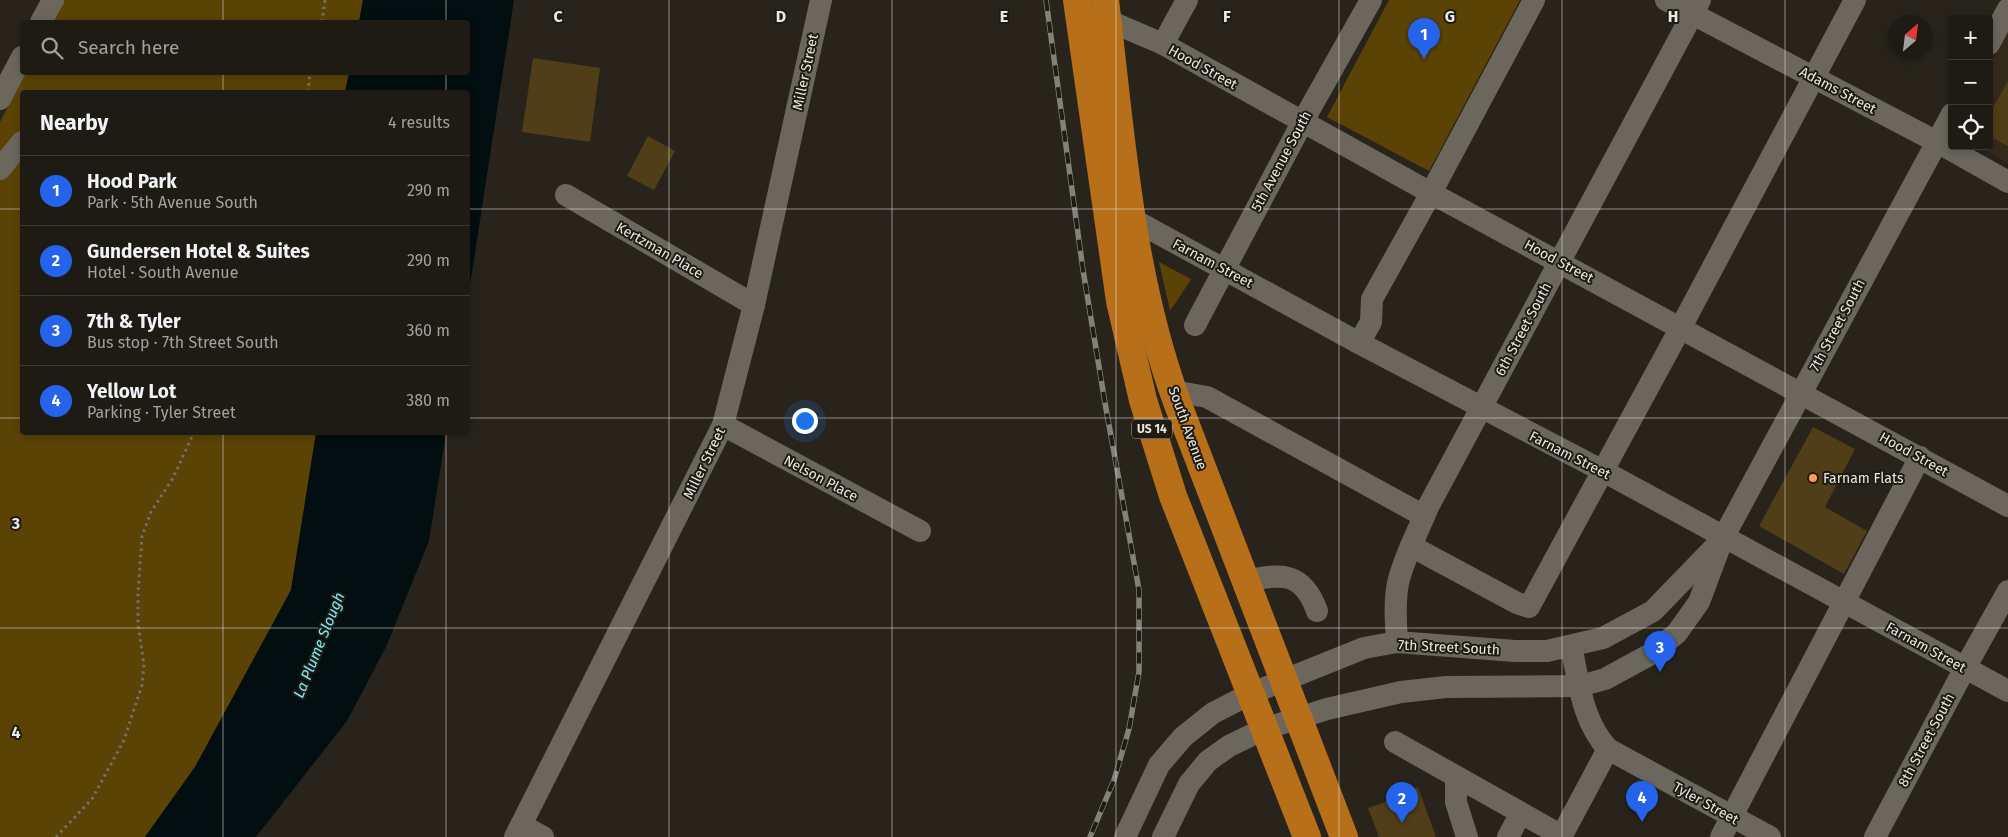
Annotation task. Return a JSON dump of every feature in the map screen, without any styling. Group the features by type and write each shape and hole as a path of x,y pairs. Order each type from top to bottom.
{"highway":[{"name":"US 14","path":"1077,0 1120,301 1144,400 1173,496 1307,837"},
{"name":"South Avenue","path":"1106,10 1132,219 1155,330 1173,391 1344,837"}],"street":[{"path":"42,20 53,0"},
{"name":"Miller Street","path":"518,831 723,425 754,305 821,0"},
{"path":"1163,44 1187,0"},
{"name":"5th Avenue South","path":"1195,325 1302,121 1371,0"},
{"path":"1359,343 1371,322 1372,298 1431,193 1534,0"},
{"name":"Adams Street","path":"1666,0 1697,7 1814,77 2008,182"},
{"path":"1411,546 1517,603 1529,607 1855,0"},
{"name":"6th Street South","path":"1397,642 1395,617 1398,584 1424,516 1480,408 1697,7"},
{"path":"1993,37 2008,9"},
{"name":"Hood Street","path":"1106,10 1163,44 1431,193 1801,392 2008,506"},
{"path":"0,99 20,61"},
{"name":"7th Street South","path":"1163,837 1189,784 1208,761 1229,746 1264,729 1327,708 1402,692 1446,687 1580,686 1605,679 1650,654 1677,633 1699,602 1723,538 1948,121"},
{"path":"0,169 20,144"},
{"name":"Kertzman Place","path":"566,195 754,305"},
{"name":"Farnam Street","path":"1132,219 1480,408 1603,471 1723,538 2008,691"},
{"path":"1173,391 1207,397 1424,516"},
{"name":"Nelson Place","path":"723,425 920,531"},
{"path":"1721,837 1920,458"},
{"name":"7th Street South","path":"1125,837 1159,765 1183,737 1213,713 1250,694 1364,648 1397,642 1516,651 1547,651 1603,638 1653,611 1723,538"},
{"path":"1246,581 1266,576 1285,577 1297,582 1311,595 1317,611"},
{"name":"8th Street South","path":"1875,837 1965,668 2008,592"},
{"name":"Tyler Street","path":"1571,646 1585,712 1592,728 1608,748 1770,837"},
{"path":"1395,742 1562,837 1608,748"},
{"path":"1456,777 1456,802 1467,837"},
{"path":"1508,837 1521,813"},
{"path":"518,831 543,837"}],"path":[{"path":"322,20 325,0"},
{"path":"308,90 310,75"},
{"path":"56,837 92,800 124,740 142,685 144,665 138,624 142,536 151,512 173,478 193,435"}],"shaded area":[{"path":"63,0 363,0 359,20 52,20"},
{"path":"1389,0 1520,0 1429,171 1327,117"},
{"path":"2008,32 2008,163 1985,150 1993,150 1993,59"},
{"path":"24,75 349,75 345,90 20,90 20,435 316,435 291,590 195,767 145,837 0,837 0,122"},
{"path":"1159,262 1191,279 1170,310"}],"water":[{"path":"363,0 514,0 470,285 470,90 345,90 349,75 470,75 470,20 359,20"},
{"name":"La Plume Slough","path":"316,435 446,435 429,541 386,647 347,721 256,837 145,837 195,767 291,590"}],"building":[{"path":"533,58 600,68 590,142 522,132"},
{"path":"2008,81 2008,146 1993,138 1993,108"},
{"path":"648,136 675,151 654,190 627,176"},
{"name":"Farnam Flats","path":"1813,427 1855,449 1825,507 1867,531 1844,574 1759,526"},
{"path":"1418,787 1436,837 1379,837 1368,808 1396,798 1395,795"}],"railway":[{"path":"1046,0 1083,270 1139,590 1139,672 1129,729 1114,780 1090,837"}],"place":[{"name":"Hood Park","path":"1424,59"},
{"name":"Farnam Flats","path":"1813,478"},
{"name":"7th & Tyler","path":"1660,672"},
{"name":"Yellow Lot","path":"1642,822"},
{"name":"Gundersen Hotel & Suites","path":"1402,823"}]}
